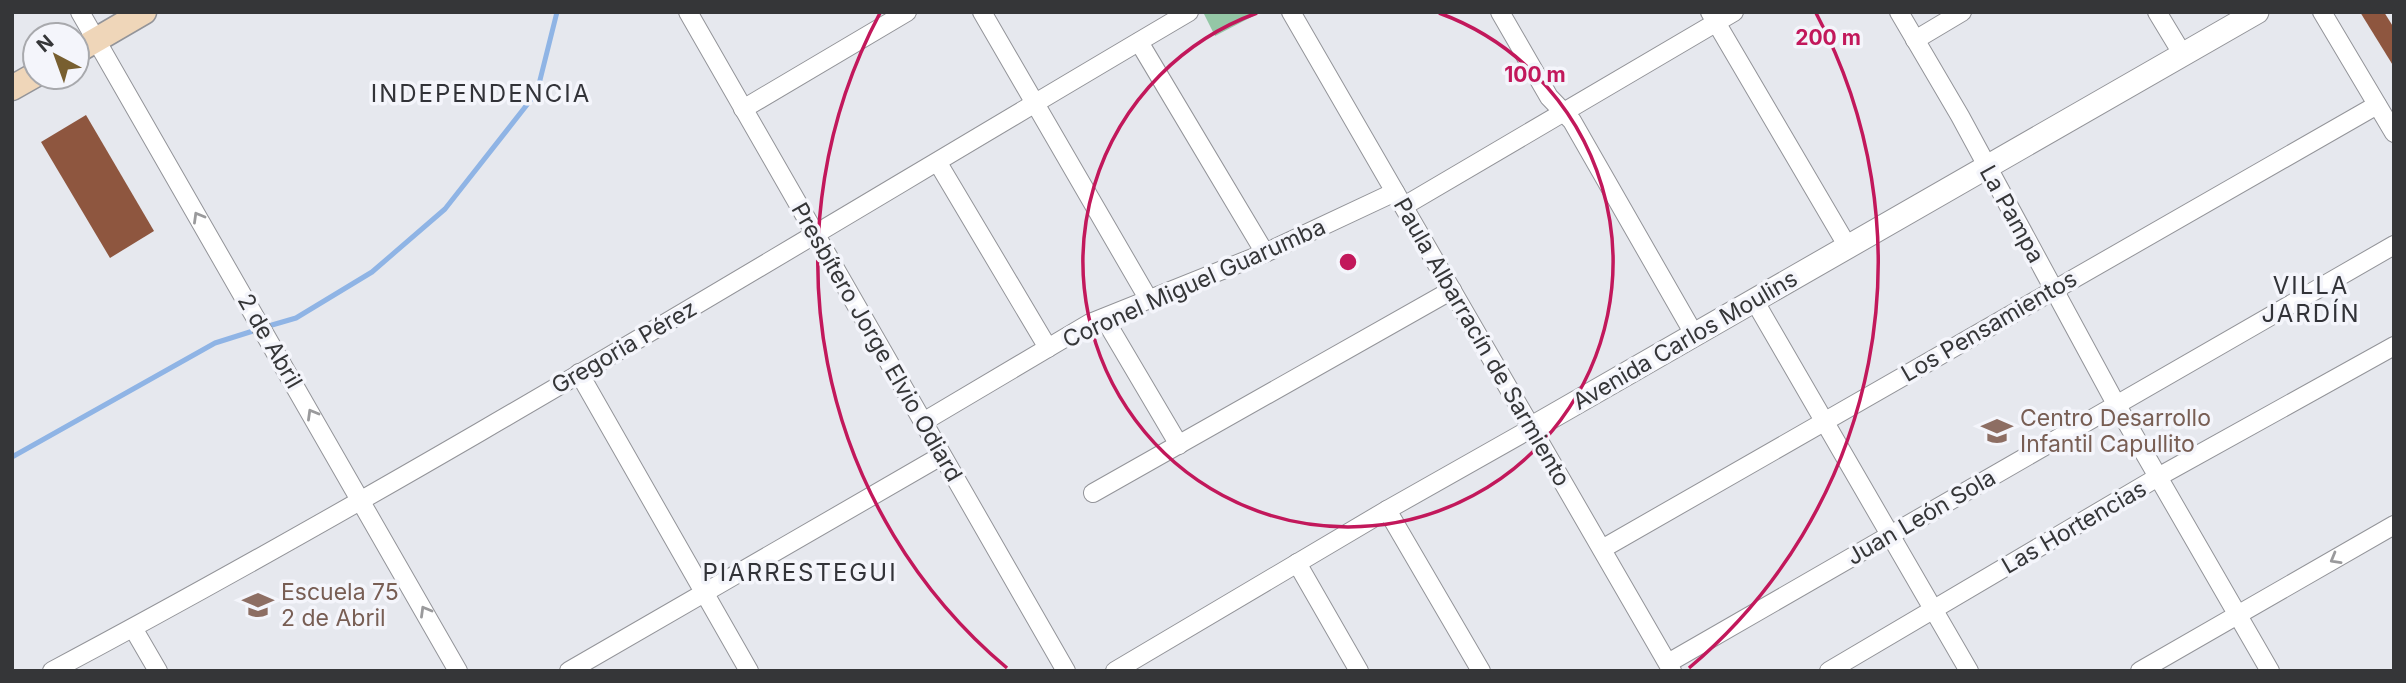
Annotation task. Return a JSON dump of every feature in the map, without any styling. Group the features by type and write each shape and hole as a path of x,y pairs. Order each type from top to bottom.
{"main road":[{"path":"91,43 144,12"}],"street":[{"name":"Presbítero Jorge Elvio Odiard","path":"688,12 1066,671"},
{"path":"743,109 907,12"},
{"path":"982,12 1149,300"},
{"name":"Gregoria Pérez","path":"52,671 133,628 579,373 938,163 1189,12"},
{"name":"Paula Albarracín de Sarmiento","path":"1292,12 1670,667"},
{"path":"1500,12 1549,97 1572,121 1694,334"},
{"name":"Coronel Miguel Guarumba","path":"923,422 1090,323 1400,199 1564,113 1713,18 1734,12"},
{"name":"La Pampa","path":"1899,12 2116,404 2270,671"},
{"path":"1915,40 1962,12"},
{"path":"2157,12 2183,55"},
{"name":"Avenida Carlos Moulins","path":"1115,671 1387,510 2257,12"},
{"path":"2322,12 2394,132"},
{"path":"1713,18 1848,247"},
{"path":"1139,42 1265,253"},
{"name":"2 de Abril","path":"91,54 361,499 458,671"},
{"name":"Los Pensamientos","path":"1602,549 2377,105"},
{"path":"938,163 1048,348"},
{"name":"Juan León Sola","path":"1670,667 1890,535 2394,245"},
{"path":"1093,493 1452,290"},
{"path":"1754,300 1969,671"},
{"path":"1104,318 1178,445"},
{"name":"Las Hortencias","path":"1829,671 2158,478 2394,346"},
{"path":"579,373 749,671"},
{"path":"569,671 941,456"},
{"path":"1387,510 1481,671"},
{"path":"2140,671 2394,525"},
{"path":"1297,563 1359,671"},
{"path":"133,628 158,671"}],"green space":[{"path":"1203,12 1261,12 1215,36"}],"building":[{"path":"2360,12 2384,12 2394,28 2394,67"},
{"path":"86,115 154,231 110,258 41,142"}],"waterway":[{"path":"272,325 296,318 372,272 445,209 537,92 557,12"},
{"path":"12,457 215,343 253,331"}],"place":[{"name":"Centro Desarrollo Infantil Capullito","path":"1997,431"},
{"name":"Escuela 75 2 de Abril","path":"258,605"}],"district":[{"name":"INDEPENDENCIA","path":"481,93"},
{"name":"VILLA JARDÍN","path":"2311,299"},
{"name":"PIARRESTEGUI","path":"800,572"}]}
